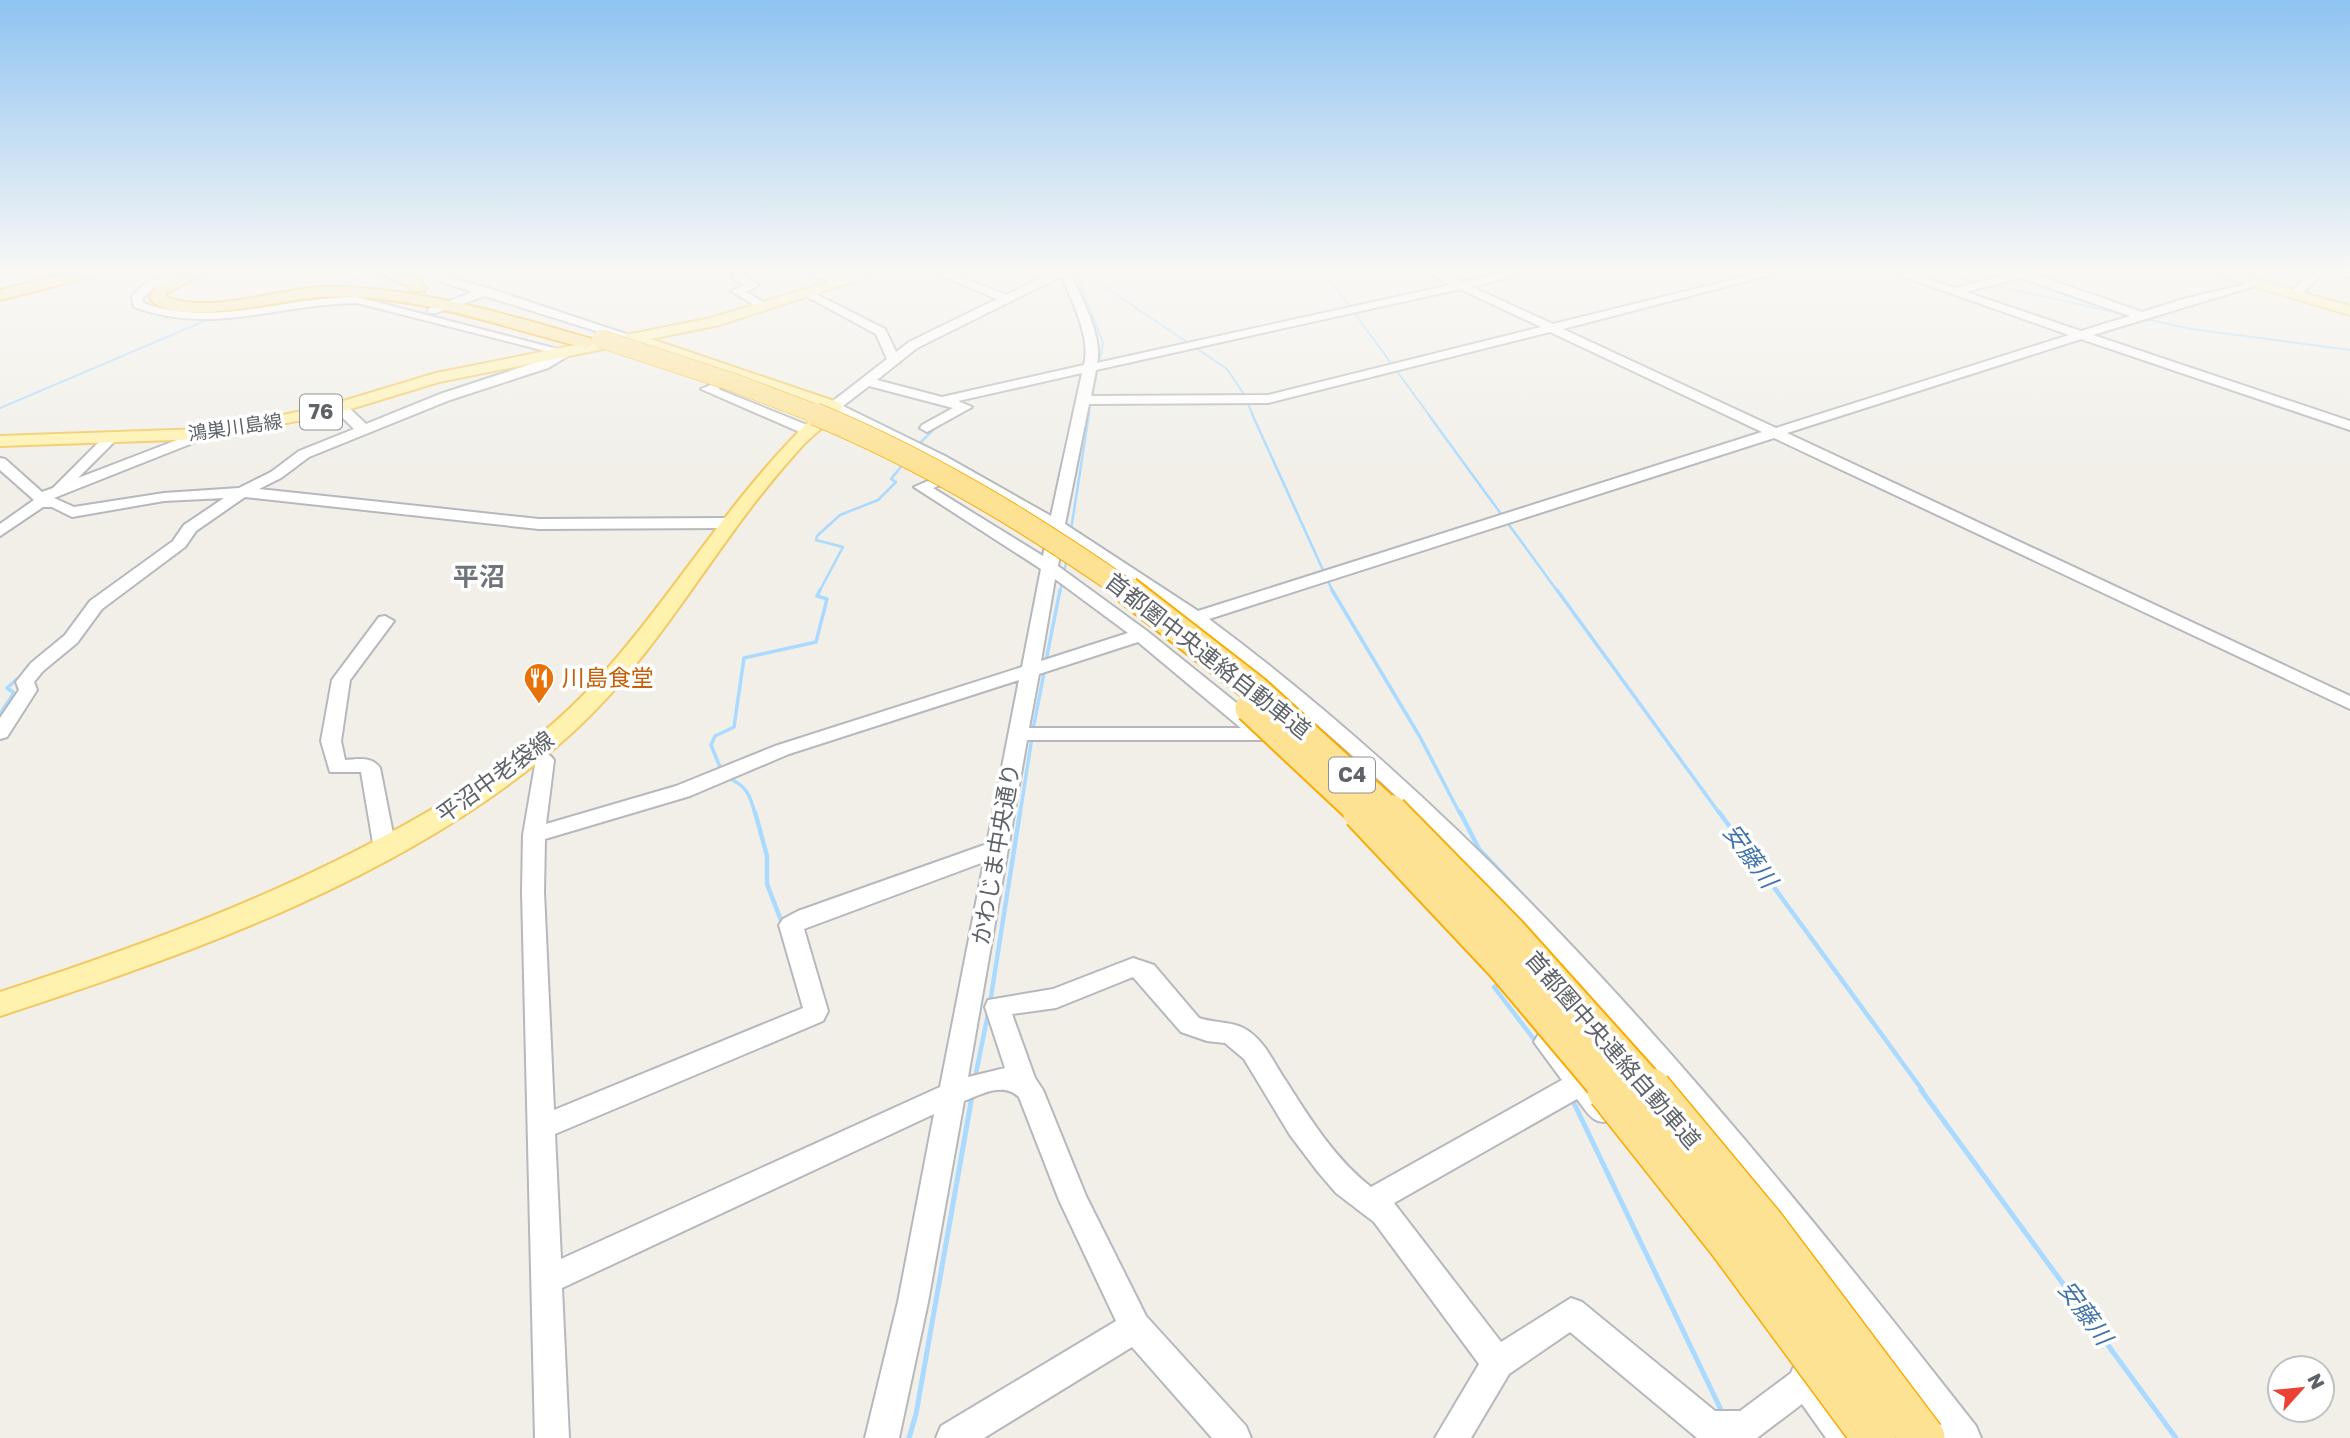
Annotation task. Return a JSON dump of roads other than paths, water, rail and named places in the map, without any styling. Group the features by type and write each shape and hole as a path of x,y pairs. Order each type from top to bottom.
{"highway":[{"name":"首都圏中央連絡自動車道","path":"558,340 786,402 865,436 929,468 1084,560 1230,668 1366,787 1453,873 1548,974 1651,1090 1761,1224 1923,1438"},
{"name":"首都圏中央連絡自動車道","path":"561,340 689,376 775,407 851,441 926,480 1070,567 1114,597 1212,675 1344,796 1521,985 1622,1102 1707,1211 1874,1438"}],"main road":[{"name":"鴻巣川島線","path":"0,441 203,434 340,407 436,378 578,347 627,340"},
{"path":"638,340 834,407"},
{"name":"平沼中老袋線","path":"0,1004 209,932 282,900 385,849 441,816 532,755 612,679 660,619 774,464 834,407"}],"street":[{"path":"546,340 578,347"},
{"path":"885,340 893,359"},
{"path":"923,340 893,359 834,407 962,472 1057,526 1195,618 1276,680 1339,734 1471,856 1550,937 1769,1188 1964,1438"},
{"name":"かわじま中央通り","path":"882,1438 967,1089 997,849 1089,369 1093,346 1091,340"},
{"path":"945,400 1218,340"},
{"path":"1082,400 1247,401 1503,340"},
{"path":"1578,340 2350,703"},
{"path":"1195,618 2066,340"},
{"path":"2097,340 2350,426"},
{"path":"0,733 28,690 25,681 37,667 71,639 96,605 179,544 190,527 242,492 276,475 304,454 362,427 472,387 544,365 578,347"},
{"path":"742,375 707,390 807,430"},
{"path":"867,381 965,407 927,428"},
{"path":"340,407 362,427"},
{"path":"46,498 203,434"},
{"path":"0,531 46,498 112,437"},
{"path":"0,462 46,498 72,512 164,497 242,492 539,524 728,523"},
{"path":"962,472 921,487 978,519 1100,603 1204,684 1334,805 1475,954 1689,1219 1846,1438"},
{"path":"385,621 341,680 331,741 337,767 365,765 370,768 385,849"},
{"path":"534,835 683,791 782,750 1141,635"},
{"path":"1017,734 1339,734"},
{"path":"532,755 544,760 545,765 534,835 545,1282 552,1438"},
{"path":"541,1128 814,1014 816,1012 791,925 806,917 997,849"},
{"path":"1234,1438 1135,1327 1073,1200 1030,1090 1023,1082 997,1007 1056,998 1133,967 1145,972 1190,1025 1207,1031 1230,1033 1242,1040 1253,1052 1300,1127 1328,1163 1346,1184 1384,1213 1498,1363"},
{"path":"1370,1202 1581,1084 1643,1042"},
{"path":"545,1282 967,1089 1002,1078 1023,1082"},
{"path":"1452,1438 1498,1363 1571,1313 1709,1427 1747,1433 1875,1321"},
{"path":"953,1438 1135,1327"}],"waterway":[{"path":"0,408 160,340"},
{"path":"1088,415 1102,340"},
{"path":"1184,340 1227,369 1243,393 1253,415"},
{"name":"安藤川","path":"1374,340 1429,415"},
{"path":"2275,340 2350,350"},
{"path":"1071,530 1089,414"},
{"path":"1252,414 1332,591"},
{"name":"安藤川","path":"1428,414 1558,592"},
{"path":"917,446 933,430 930,426"},
{"path":"819,592 843,547 816,540 817,536 840,515 878,500 896,482 891,479 904,463"},
{"path":"1060,592 1067,558"},
{"path":"118,581 137,567"},
{"path":"1046,661 1060,590"},
{"name":"安藤川","path":"1557,590 1720,814"},
{"path":"1332,591 1420,737 1460,814"},
{"path":"722,772 711,745 715,736 734,727 744,658 816,642 827,599 817,596 819,592"},
{"path":"1033,729 1045,668"},
{"path":"0,714 14,693 7,688 23,674"},
{"path":"1020,814 1032,737"},
{"path":"726,777 746,791 755,814"},
{"path":"755,812 767,856 767,884 782,923"},
{"path":"990,1003 1020,812"},
{"path":"1460,812 1479,849 1545,919"},
{"name":"安藤川","path":"1719,812 1923,1091"},
{"path":"1500,984 1494,987 1536,1042"},
{"path":"975,1078 988,1014"},
{"name":"安藤川","path":"1921,1090 2176,1438"},
{"path":"909,1438 916,1414 972,1096"},
{"path":"1572,1099 1723,1414"}],"place":[{"name":"川島食堂","path":"539,705"}],"district":[{"name":"平沼","path":"479,577"}]}
